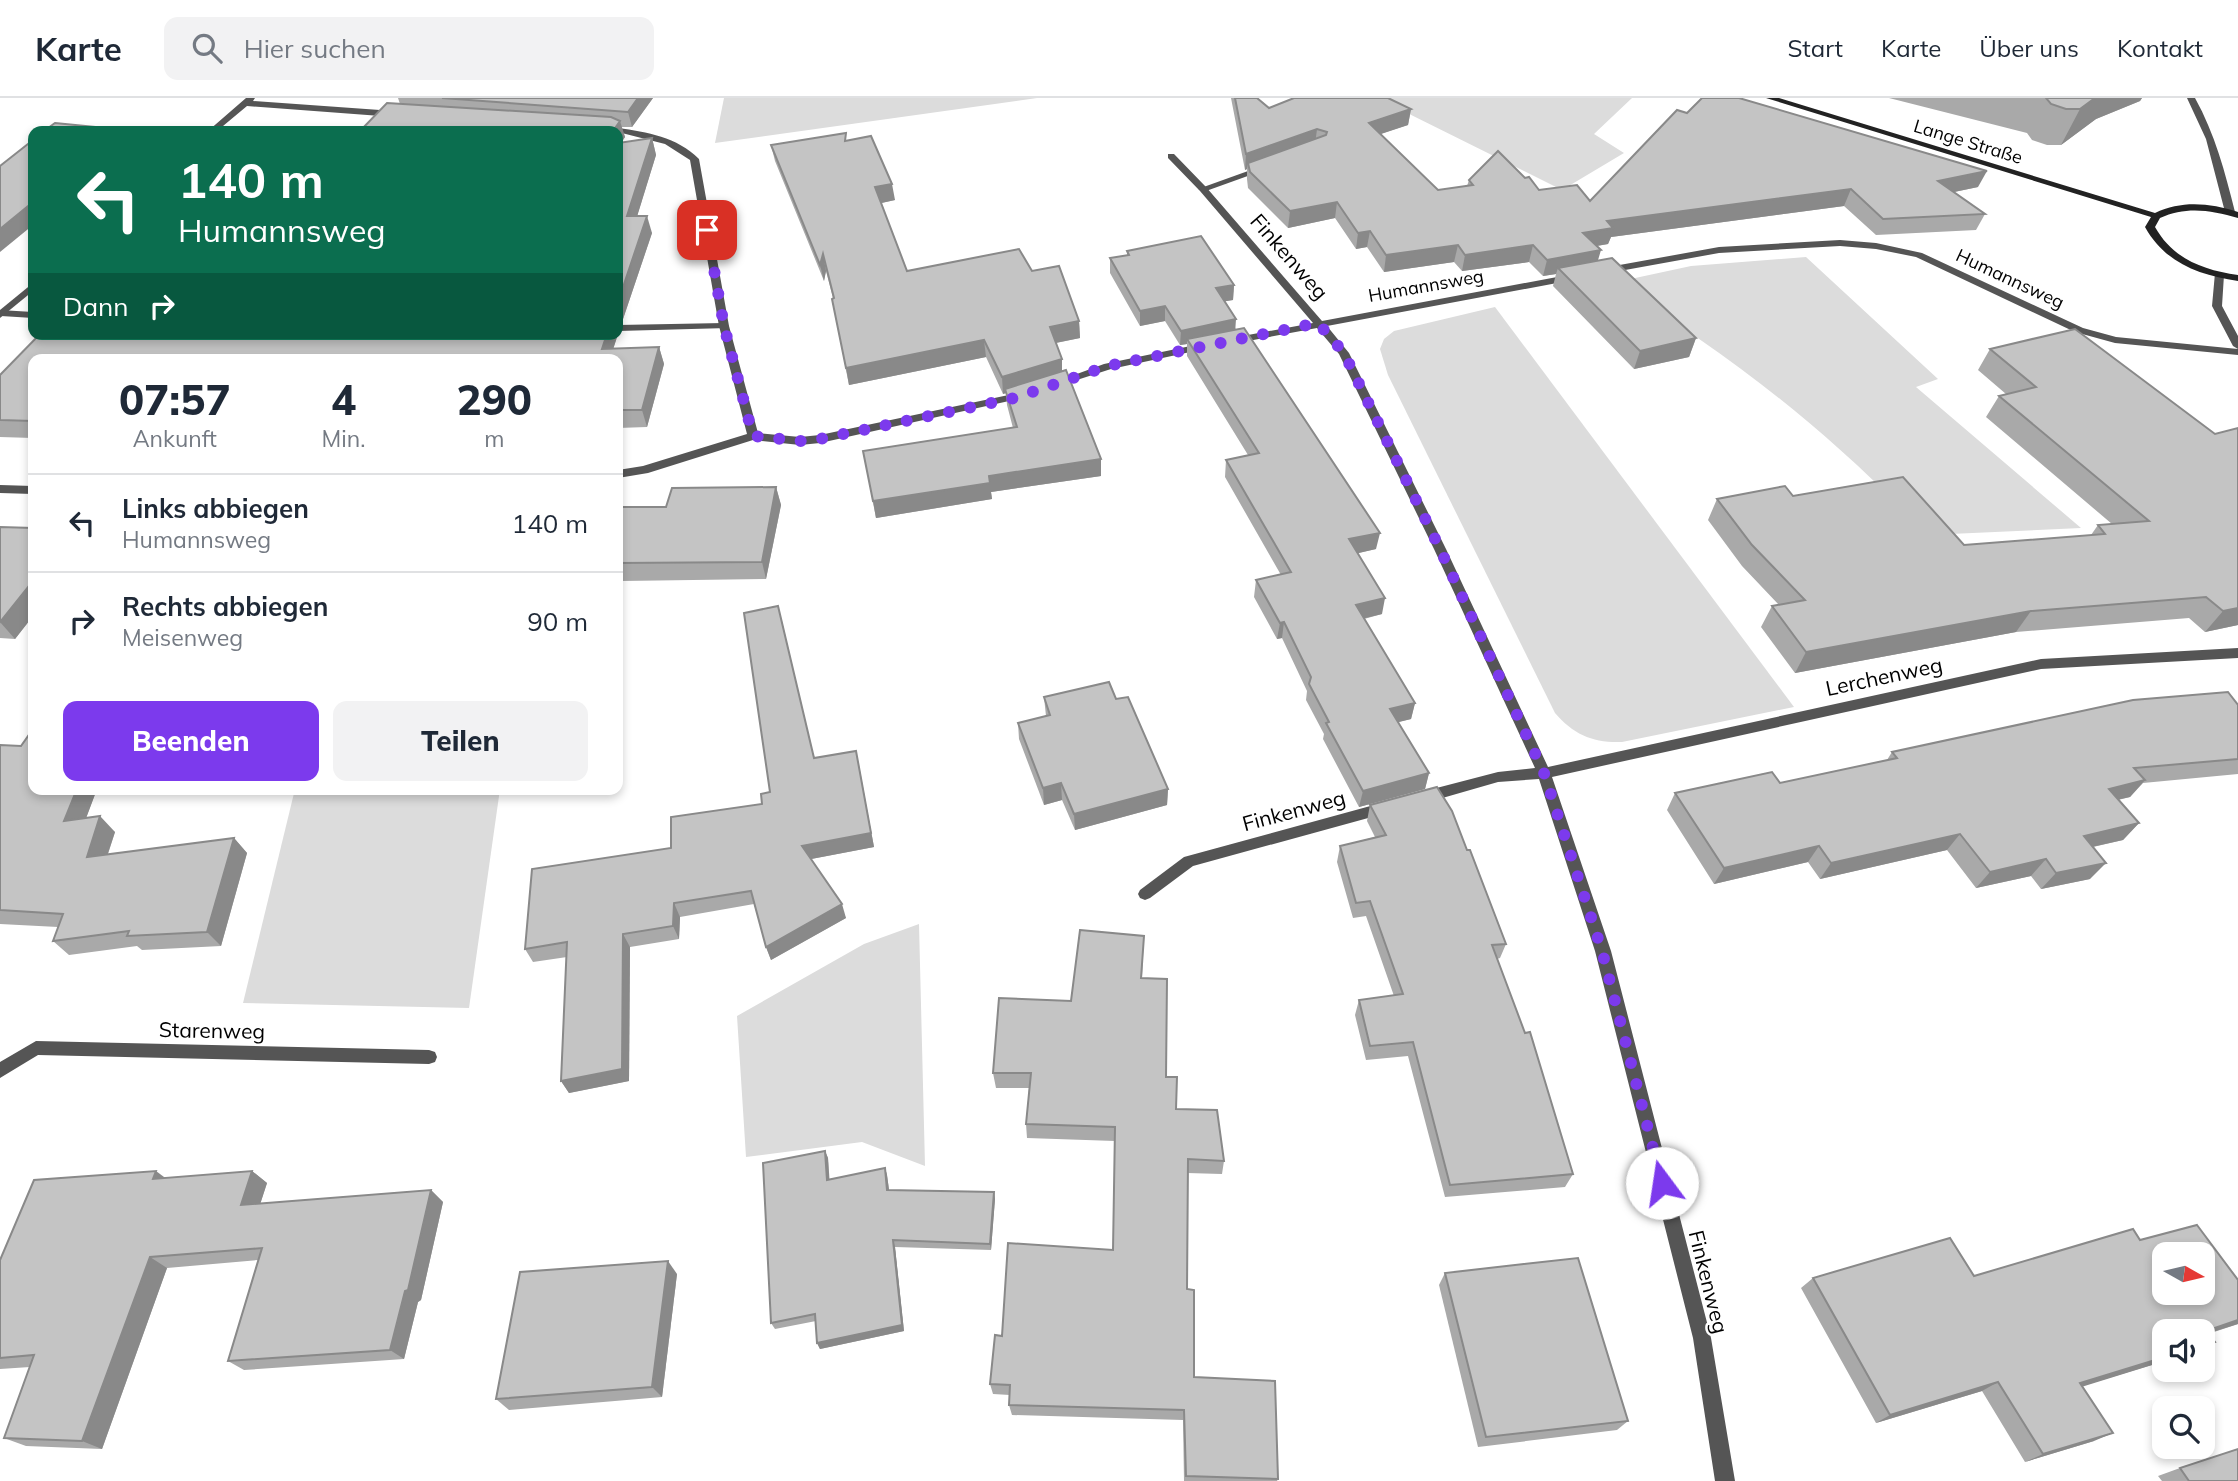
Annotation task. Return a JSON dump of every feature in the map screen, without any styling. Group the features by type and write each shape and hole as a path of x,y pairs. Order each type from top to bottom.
{"main road":[{"name":"Lange Straße","path":"1770,98 2156,216"},
{"path":"2234,213 2182,207 2156,216 2150,227 2157,242 2183,262 2219,275 2238,278"}],"street":[{"path":"2191,98 2200,113 2234,213"},
{"path":"218,126 248,100 409,115"},
{"path":"623,132 660,138 680,146 694,159 724,326 753,436"},
{"name":"Finkenweg","path":"1171,156 1203,189 1344,353 1440,549 1544,773 1602,951 1698,1325 1725,1481"},
{"path":"1203,189 1280,162"},
{"name":"Humannsweg","path":"1597,272 1719,250 1840,243 1876,246 1919,255 2078,330 2115,340 2238,352"},
{"name":"Humannsweg","path":"1226,342 1584,275"},
{"path":"2219,275 2217,306 2238,346"},
{"path":"1,314 28,290"},
{"path":"1,314 28,315"},
{"path":"623,328 724,326"},
{"path":"623,473 644,470 753,436 800,441 820,439 1015,398 1108,366 1213,345"},
{"path":"0,489 28,490"},
{"name":"Lerchenweg","path":"1544,773 2041,664 2238,653"},
{"name":"Finkenweg","path":"1145,894 1189,862 1497,777 1544,773"},
{"name":"Starenweg","path":"0,1071 36,1048 429,1057"}],"shaded area":[{"path":"724,98 1037,98 715,143"},
{"path":"1377,98 1632,98 1594,134 1624,153 1562,190"},
{"path":"1806,257 1938,379 1916,387 2081,528 1928,535 1854,463 1779,398 1699,339 1612,283 1691,266"},
{"path":"1495,307 1794,707 1622,742 1602,741 1585,736 1569,727 1555,713 1388,375 1380,349 1384,339 1394,331"},
{"path":"294,795 499,795 469,1008 243,1003"},
{"path":"919,924 925,1166 862,1142 746,1157 737,1016 864,944"}],"building":[{"path":"442,98 638,98 628,112"},
{"path":"1235,98 1257,98 1269,108 1294,98 1388,98 1411,109 1369,123 1438,190 1473,185 1469,180 1498,151 1525,178 1529,177 1539,190 1577,185 1590,201 1677,110 1687,113 1702,98 1739,98 1987,171 1938,181 1985,214 1883,219 1851,189 1607,221 1613,228 1583,233 1601,250 1547,260 1533,245 1465,255 1458,245 1386,255 1370,231 1358,233 1337,202 1290,211 1250,172 1248,163 1326,135 1327,132 1317,129 1246,154"},
{"path":"2046,98 2095,98 2080,109 2066,109 2051,104"},
{"path":"387,103 611,117 620,121 616,126 365,126"},
{"path":"55,123 85,126 51,126"},
{"path":"846,133 845,141 871,136 892,184 875,187 907,271 1019,249 1032,271 1059,266 1079,321 1050,327 1062,359 1002,377 984,340 846,368 823,254 820,265 771,145"},
{"path":"652,138 627,216 647,216 623,287 623,142"},
{"path":"28,144 28,206 0,229 0,166"},
{"path":"1201,236 1234,285 1216,288 1236,319 1181,331 1165,306 1140,311 1110,258 1129,255 1127,251"},
{"path":"1612,258 1696,338 1640,351 1558,268"},
{"path":"1244,328 1380,533 1349,539 1385,598 1356,605 1415,703 1390,709 1429,773 1363,791 1326,723 1329,722 1309,684 1311,677 1284,622 1280,623 1256,580 1291,572 1226,460 1259,453 1187,339"},
{"path":"2075,329 2215,434 2238,428 2238,608 2223,611 2206,597 2031,611 1806,652 1772,606 1805,600 1752,545 1717,499 1785,486 1793,496 1903,477 1964,545 2105,534 2098,525 2149,521 1999,396 2036,387 1990,349"},
{"path":"34,340 605,340 602,349 659,347 642,410 623,410 623,354 28,354 28,421 0,420 0,375"},
{"path":"1066,370 1101,459 989,476 990,483 873,501 863,451 1017,427 1005,389"},
{"path":"776,487 762,562 623,563 623,507 666,507 672,488"},
{"path":"0,527 28,528 28,587 0,622"},
{"path":"778,606 814,758 856,751 871,833 802,846 842,904 766,947 751,891 674,903 673,926 623,934 622,1069 561,1081 567,942 525,949 532,869 671,848 671,817 762,804 761,794 770,792 744,613"},
{"path":"1109,682 1116,699 1128,697 1168,789 1074,814 1061,783 1043,788 1018,723 1050,715 1044,697"},
{"path":"2228,692 2238,705 2238,759 2134,768 2145,780 2109,789 2139,823 2084,836 2106,863 2056,873 2046,859 1990,872 1960,834 1831,863 1819,846 1724,868 1675,793 1772,772 1780,783 1897,758 1892,752 2133,700"},
{"path":"28,736 28,795 75,795 64,821 100,816 87,857 234,838 207,932 127,936 129,931 53,941 63,914 0,910 0,745 21,746"},
{"path":"1437,787 1452,811 1467,850 1470,850 1506,944 1492,945 1525,1033 1530,1032 1573,1174 1450,1185 1413,1042 1370,1046 1359,1000 1403,994 1370,901 1356,903 1340,846 1386,835 1370,805"},
{"path":"1080,930 1144,936 1141,978 1167,979 1166,1077 1177,1077 1176,1109 1217,1110 1224,1161 1188,1159 1187,1289 1194,1290 1194,1377 1275,1381 1278,1479 1186,1476 1184,1410 1009,1405 1010,1385 990,1384 995,1335 1002,1336 1008,1243 1113,1250 1115,1127 1026,1124 1031,1073 993,1073 999,998 1071,1001"},
{"path":"825,1151 827,1180 885,1168 887,1190 994,1192 990,1244 893,1240 902,1325 817,1343 815,1314 771,1323 763,1163"},
{"path":"156,1171 153,1179 252,1171 241,1205 431,1190 408,1290 405,1291 390,1350 228,1361 262,1248 150,1257 82,1441 4,1438 34,1355 0,1358 0,1260 34,1180"},
{"path":"2197,1225 2210,1242 2152,1242 2152,1306 2216,1306 2216,1250 2238,1280 2238,1320 2215,1328 2215,1319 2152,1319 2152,1361 2080,1383 2113,1433 2043,1454 1998,1382 1890,1415 1813,1278 1950,1238 1974,1276 2133,1229 2140,1240"},
{"path":"1578,1258 1628,1421 1486,1437 1445,1273"},
{"path":"668,1261 652,1387 496,1399 520,1272"},
{"path":"2238,1449 2238,1481 2189,1481 2180,1468 2215,1459 2215,1457"}],"route":[{"path":"707,230 724,326 753,436 800,441 820,439 1015,398 1108,366 1318,323 1344,353 1440,549 1544,773 1602,951 1662,1183"}]}
